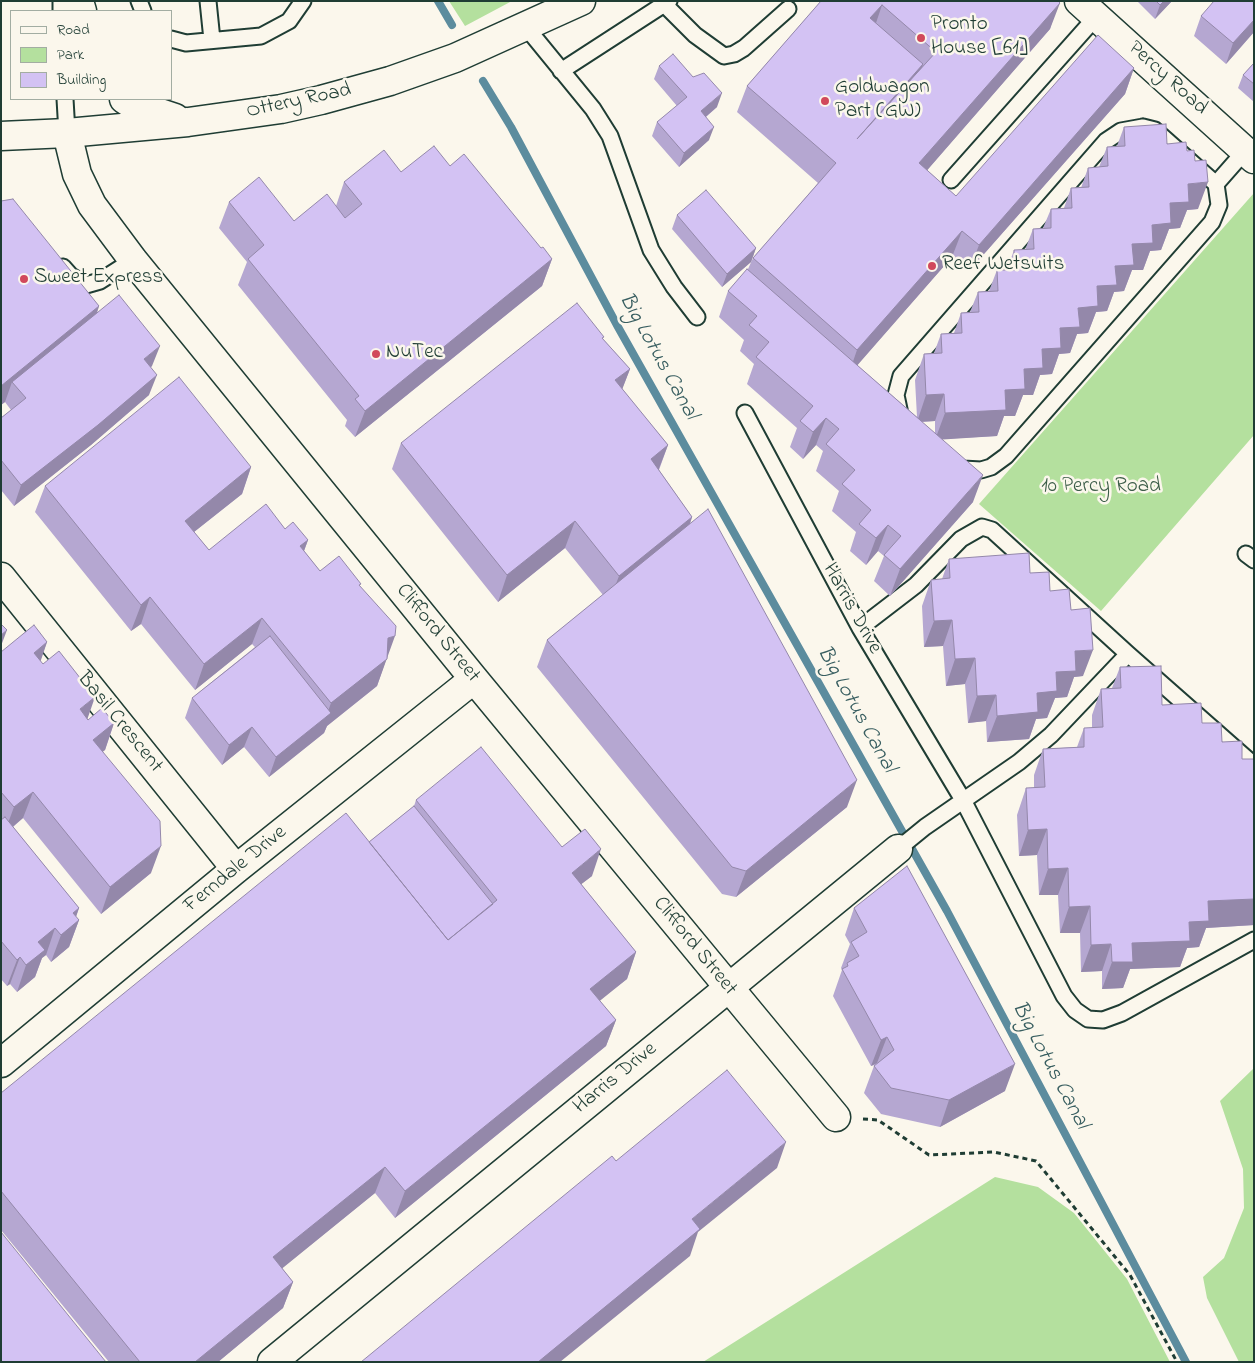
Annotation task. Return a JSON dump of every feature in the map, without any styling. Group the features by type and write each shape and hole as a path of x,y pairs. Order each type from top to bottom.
{"street":[{"name":"Ottery Road","path":"1,136 67,133 188,122 282,109 321,100 390,81 455,58 581,1"},
{"name":"Percy Road","path":"1087,9 1249,155"},
{"path":"126,100 147,110 188,122"},
{"name":"Clifford Street","path":"67,133 77,174 92,206 132,260 474,679 836,1117"},
{"name":"Basil Crescent","path":"1,577 236,869"},
{"name":"Ferndale Drive","path":"1,1063 236,869 474,679"},
{"name":"Harris Drive","path":"272,1362 898,849"}],"lane":[{"path":"208,1 212,40"},
{"path":"172,38 186,42 261,36 290,21 303,1"},
{"path":"562,70 667,3 696,35 724,56 744,48 788,9"},
{"path":"951,180 1087,9"},
{"path":"526,27 593,109 610,136 651,250 674,287 697,317"},
{"path":"65,100 67,133"},
{"path":"1143,127 1155,130 1216,184 1219,205 1212,222 999,462 981,470 963,469 955,466 906,422 897,405 896,395 900,376 1113,135 1130,128 1143,127"},
{"path":"1216,184 1249,155"},
{"path":"52,254 71,276 86,285 100,281 132,260"},
{"name":"Harris Drive","path":"745,413 860,628 963,800 1064,996 1076,1010 1088,1019 1103,1020 1122,1013 1254,940"},
{"path":"860,628 916,585 960,539 982,527 992,530 1128,654 1254,765"},
{"name":"Harris Drive","path":"898,849 925,827 1019,762 1051,735 1128,654"}],"path":[{"path":"836,1117 878,1120 929,1155 994,1152 1036,1160 1130,1275 1177,1362"}],"green space":[{"path":"449,1 512,1 465,26"},
{"name":"10 Percy Road","path":"1254,193 1254,435 1101,611 979,504"},
{"path":"1254,1068 1254,1362 1239,1362 1207,1298 1203,1277 1224,1258 1244,1208 1243,1169 1220,1101"},
{"path":"995,1177 1038,1187 1074,1213 1127,1279 1170,1362 703,1362"}],"building":[{"path":"821,1 1058,1 1060,3 919,163 956,196 1098,35 1134,68 979,245 962,231 857,350 753,258 836,163 747,86","holes":["882,5 936,52 857,139 923,64 870,18"]},
{"path":"1156,1 1164,1 1160,5"},
{"path":"1214,1 1254,1 1254,20 1233,43 1201,16"},
{"path":"673,54 693,77 704,73 722,93 701,111 714,127 684,153 657,122 687,97 659,66"},
{"path":"1254,63 1254,84 1243,75"},
{"path":"1166,124 1167,144 1186,142 1187,151 1194,150 1195,161 1206,160 1208,182 1188,184 1189,202 1170,203 1171,223 1152,225 1153,243 1132,244 1134,265 1115,266 1117,285 1097,286 1098,306 1078,308 1080,327 1060,328 1061,348 1042,349 1043,368 1024,369 1025,389 1005,390 1006,410 945,413 944,394 926,395 924,354 942,353 941,334 962,333 961,313 979,312 978,292 998,291 997,270 1015,270 1014,250 1034,249 1033,229 1051,228 1051,209 1072,208 1071,188 1089,187 1088,168 1108,166 1107,147 1125,146 1124,127"},
{"name":"NuTec","path":"434,146 450,166 464,154 552,259 365,411 355,399 359,396 248,259 264,245 229,202 259,177 294,221 327,194 345,218 362,204 344,182 384,150 401,172"},
{"path":"706,190 756,248 727,274 677,215"},
{"name":"Sweet Express","path":"13,199 99,306 1,386 1,201"},
{"path":"747,269 983,475 900,569 884,555 901,536 888,525 876,538 859,524 871,510 842,484 855,470 826,444 839,429 826,418 813,432 800,421 813,406 756,357 769,342 749,325 757,316 728,291"},
{"path":"119,295 160,346 144,359 157,375 98,425 21,485 1,460 1,418 26,398 12,382"},
{"path":"577,303 604,337 602,338 630,369 615,380 668,445 651,459 692,517 619,576 575,521 507,575 401,443"},
{"path":"179,377 251,467 185,521 209,550 266,504 285,529 293,522 308,540 300,546 320,571 339,556 361,584 359,585 396,626 395,636 388,638 387,659 331,703 262,618 204,664 150,597 141,605 45,486"},
{"path":"708,509 857,780 746,871 732,867 547,640"},
{"path":"1029,553 1030,573 1049,572 1050,591 1069,589 1071,610 1090,608 1093,650 1075,651 1076,671 1056,672 1057,691 1037,693 1038,712 997,716 996,695 977,696 975,658 955,659 952,620 934,621 931,580 950,578 949,559"},
{"path":"1,624 7,630 1,635"},
{"path":"34,625 47,642 34,653 43,664 59,651 95,697 80,709 88,720 102,708 114,723 93,740 160,821 161,846 110,887 33,792 14,807 1,792 1,652"},
{"path":"270,636 331,713 276,757 252,727 229,745 192,698"},
{"path":"1161,666 1162,705 1201,703 1202,723 1221,723 1222,742 1242,741 1242,759 1254,759 1254,899 1208,901 1209,921 1189,922 1190,941 1132,943 1133,962 1112,962 1111,944 1091,945 1090,906 1069,907 1068,868 1048,869 1047,829 1028,830 1026,788 1045,787 1043,749 1084,747 1084,728 1103,727 1101,689 1121,688 1120,667"},
{"path":"481,747 562,847 585,829 601,849 572,873 636,952 590,989 616,1020 405,1191 385,1167 273,1257 293,1282 195,1362 140,1362 1,1191 1,1093 346,813 448,940 497,900 416,800"},
{"path":"414,806 493,904 448,940 369,842"},
{"path":"5,817 79,908 73,913 79,920 61,935 55,928 38,942 45,950 26,965 20,957 17,960 1,941 1,820"},
{"path":"907,866 1015,1064 949,1100 891,1088 874,1066 894,1050 887,1037 881,1040 842,969 848,966 847,963 859,956 851,942 867,932 854,908"},
{"path":"727,1070 786,1142 692,1219 700,1229 538,1362 361,1362 612,1156 616,1161"},
{"path":"1,1232 106,1362 1,1362"}],"waterway":[{"name":"Big Lotus Canal","path":"438,1 452,25"},
{"name":"Big Lotus Canal","path":"483,81 511,127 618,327 947,911 1186,1362"}],"place":[{"name":"Pronto House [61]","path":"921,38"},
{"name":"Goldwagon Part (GW)","path":"825,101"},
{"name":"Reef Wetsuits","path":"932,266"},
{"name":"Sweet Express","path":"24,279"},
{"name":"NuTec","path":"376,354"}]}
